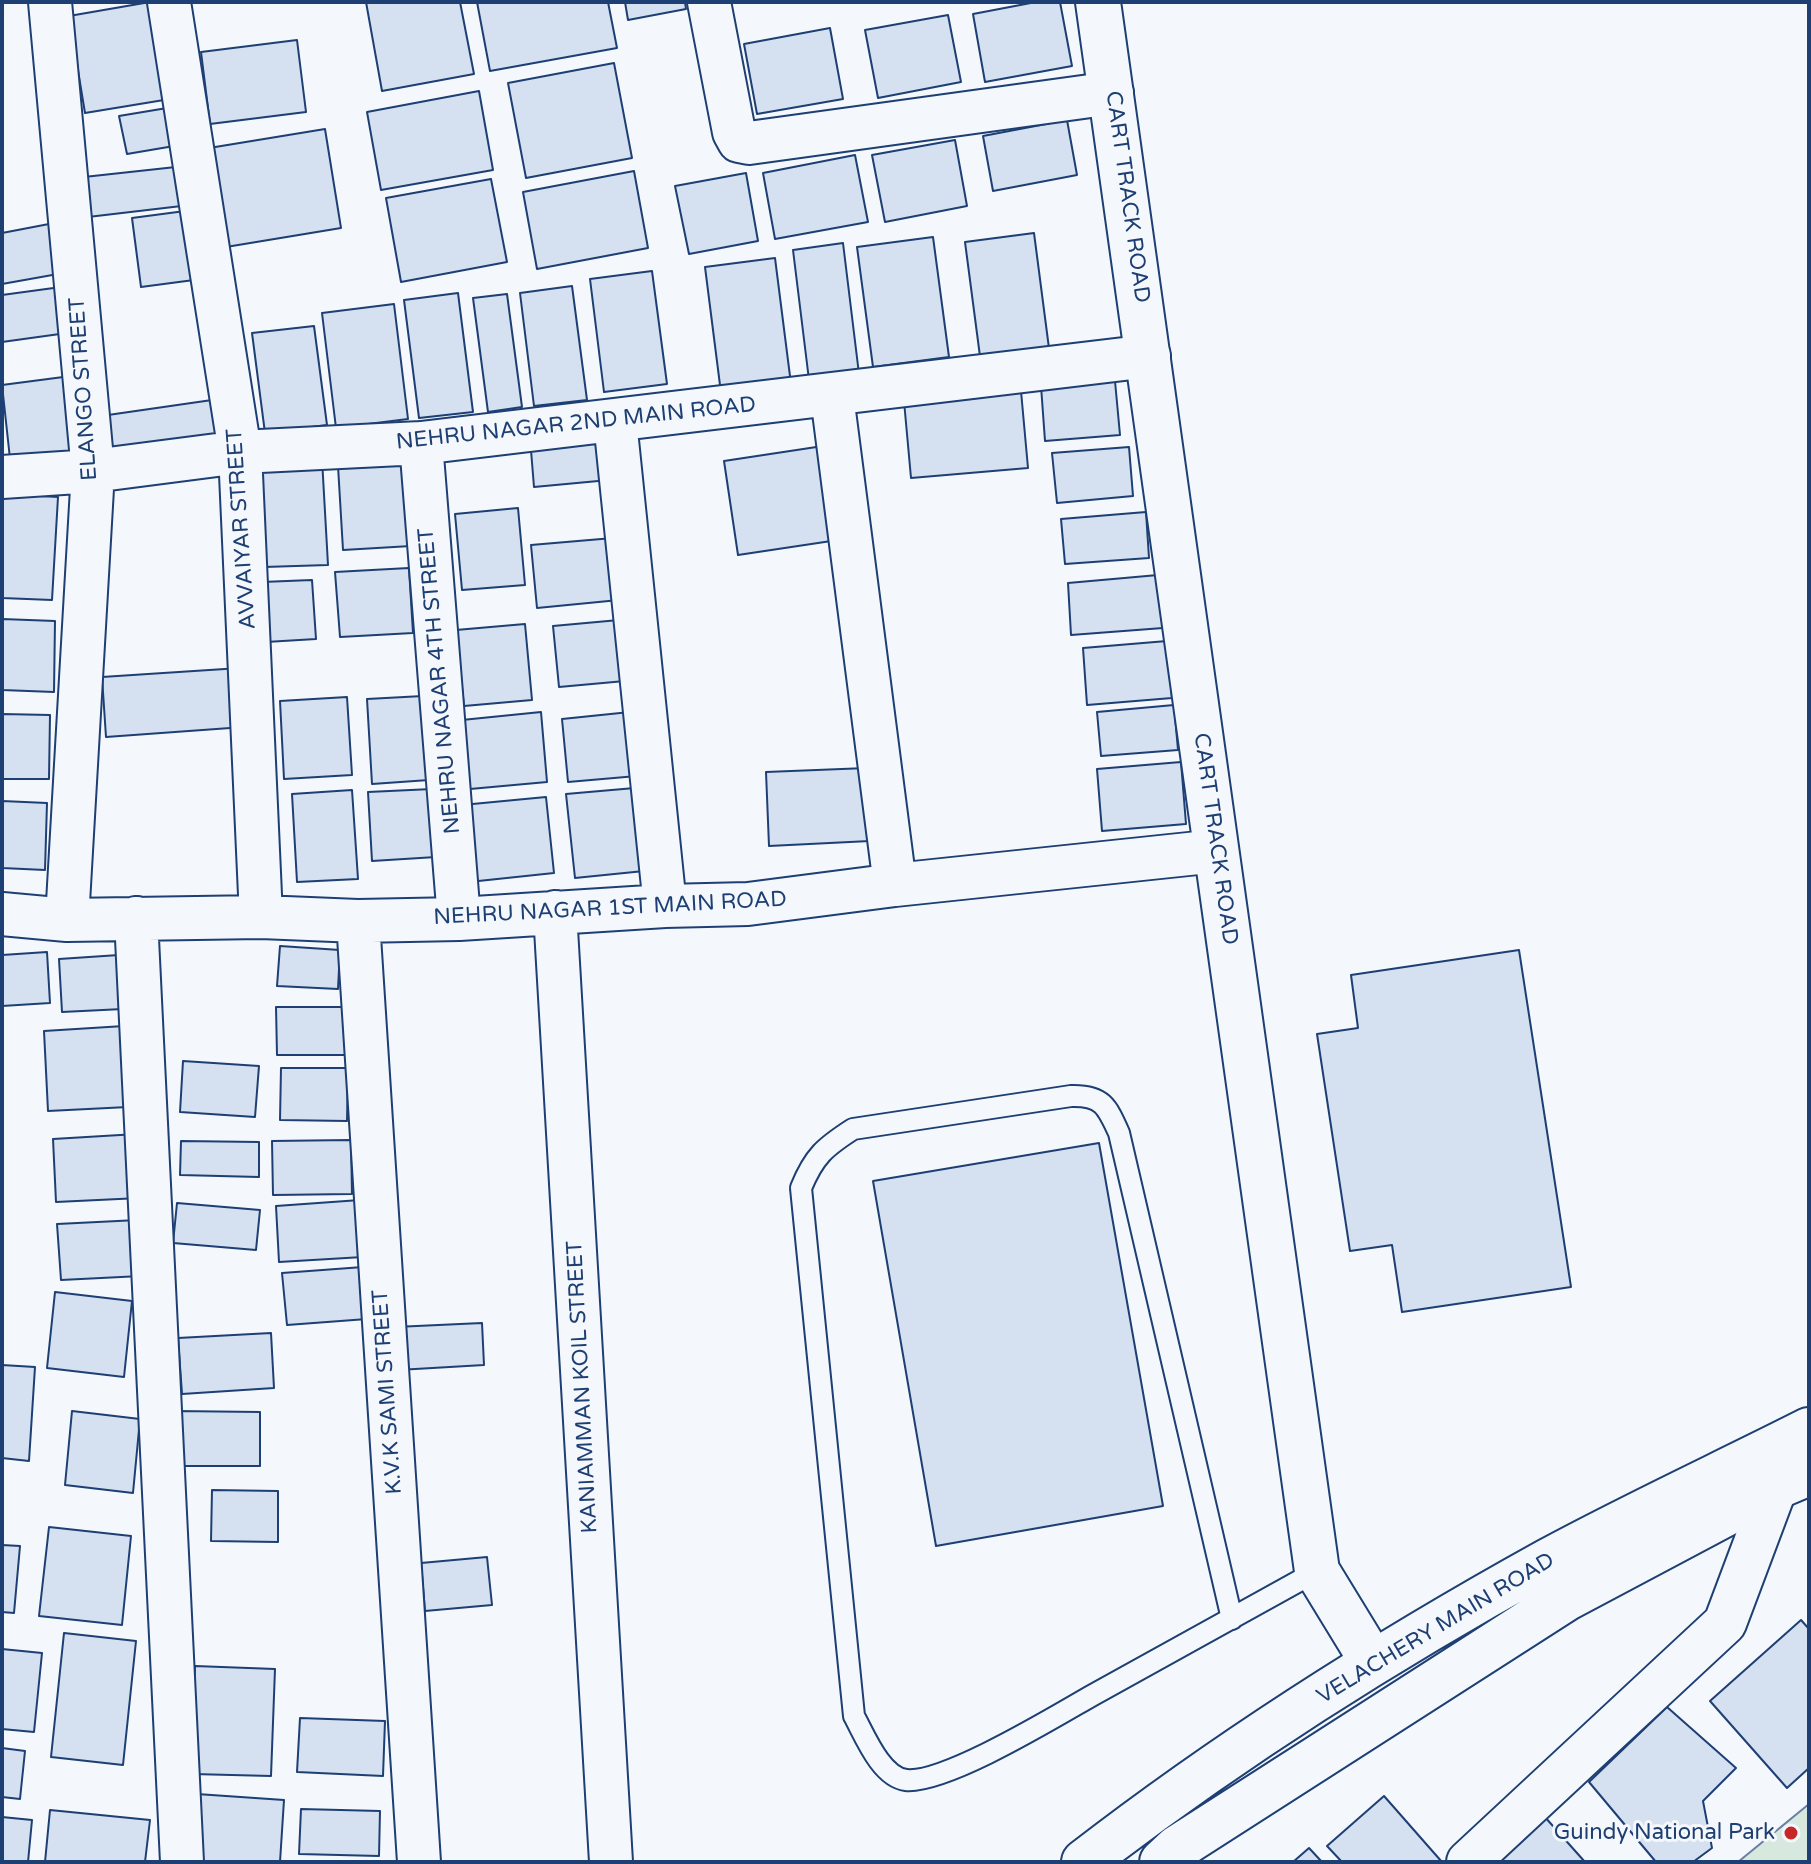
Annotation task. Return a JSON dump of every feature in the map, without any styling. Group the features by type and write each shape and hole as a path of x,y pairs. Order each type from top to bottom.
{"street":[{"name":"ELANGO STREET","path":"50,2 93,471 67,920"},
{"name":"AVVAIYAR STREET","path":"169,2 240,452 261,917"},
{"path":"709,2 734,132 739,141 749,143 1112,93"},
{"name":"CART TRACK ROAD","path":"1098,2 1317,1571 1372,1661"},
{"name":"NEHRU NAGAR 2ND MAIN ROAD","path":"2,477 93,471 240,452 421,443 1149,356"},
{"path":"832,396 895,885"},
{"path":"615,421 665,906"},
{"name":"NEHRU NAGAR 4TH STREET","path":"421,443 459,919"},
{"name":"NEHRU NAGAR 1ST MAIN ROAD","path":"2,914 67,920 261,917 358,921 459,919 748,904 1217,851"},
{"name":"KANIAMMAN KOIL STREET","path":"555,912 611,1862"},
{"path":"136,918 182,1862"},
{"name":"K.V.K SAMI STREET","path":"358,921 419,1862"},
{"name":"VELACHERY MAIN ROAD","path":"1084,1862 1150,1811 1372,1661 1550,1560 1809,1430"},
{"path":"1468,1862 1725,1623 1793,1480"},
{"name":"VELACHERY MAIN ROAD","path":"1162,1862 1203,1831 1567,1598 1793,1480"}],"lane":[{"path":"1232,1619 1119,1133 1101,1101 1086,1095 1071,1096 853,1129 824,1147 810,1166 801,1188 854,1716 877,1760 903,1780 922,1779 989,1753 1232,1619 1317,1571"}],"shaded area":[{"name":"Guindy National Park","path":"1809,1804 1809,1862 1738,1862"}],"building":[{"path":"150,2 170,99 85,113 69,16"},
{"path":"366,2 460,2 474,74 382,91"},
{"path":"477,2 608,2 617,48 490,71"},
{"path":"625,2 685,2 686,9 628,20"},
{"path":"1036,2 1060,2 1072,66 985,82 973,14"},
{"path":"948,15 961,82 878,98 865,30"},
{"path":"830,28 843,99 757,114 744,44"},
{"path":"297,40 306,112 210,124 201,52"},
{"path":"614,63 632,158 526,178 508,83"},
{"path":"479,91 493,170 381,190 367,112"},
{"path":"173,107 180,145 127,154 119,116"},
{"path":"1067,120 1077,175 993,191 983,136"},
{"path":"325,129 341,228 220,248 203,149"},
{"path":"955,140 967,206 885,222 872,155"},
{"path":"855,155 868,222 775,239 763,173"},
{"path":"185,166 190,205 88,217 84,177"},
{"path":"634,171 648,248 537,269 523,192"},
{"path":"746,173 758,241 689,254 675,186"},
{"path":"491,179 507,262 401,282 386,198"},
{"path":"185,211 194,280 141,287 132,218"},
{"path":"49,224 58,274 2,284 2,233"},
{"path":"1034,233 1050,356 981,364 965,242"},
{"path":"933,237 949,357 873,367 857,247"},
{"path":"843,243 859,374 809,380 793,250"},
{"path":"775,258 791,384 721,393 705,267"},
{"path":"652,271 667,384 604,392 590,279"},
{"path":"572,286 587,400 534,406 520,293"},
{"path":"61,287 67,333 2,342 2,295"},
{"path":"458,293 473,412 419,418 404,300"},
{"path":"507,294 522,407 488,412 473,298"},
{"path":"394,304 408,419 336,428 322,313"},
{"path":"314,326 327,425 265,433 252,333"},
{"path":"71,376 82,458 11,468 2,385"},
{"path":"1115,381 1120,435 1045,441 1041,386"},
{"path":"1021,391 1028,468 911,478 904,401"},
{"path":"212,400 219,443 114,458 108,415"},
{"path":"605,430 609,480 534,487 530,438"},
{"path":"823,446 838,540 738,555 724,461"},
{"path":"1129,447 1133,496 1057,503 1052,453"},
{"path":"322,459 328,565 264,567 257,463"},
{"path":"406,463 411,546 343,550 338,466"},
{"path":"2,494 58,497 52,600 2,598"},
{"path":"518,508 525,585 462,590 455,514"},
{"path":"1146,512 1149,558 1065,564 1061,519"},
{"path":"613,538 619,600 537,608 531,545"},
{"path":"409,568 413,633 340,637 335,572"},
{"path":"1158,575 1163,628 1071,635 1068,583"},
{"path":"312,580 316,639 266,642 262,582"},
{"path":"2,619 55,621 54,692 2,690"},
{"path":"619,620 625,681 559,687 553,626"},
{"path":"525,624 532,700 464,706 456,630"},
{"path":"1167,641 1172,698 1087,705 1083,648"},
{"path":"240,668 244,727 106,737 102,677"},
{"path":"423,696 429,780 372,784 367,699"},
{"path":"347,697 352,775 284,779 280,701"},
{"path":"1174,705 1178,750 1101,756 1097,712"},
{"path":"541,712 547,782 459,790 452,721"},
{"path":"630,712 637,776 568,782 562,719"},
{"path":"2,714 50,715 49,779 2,779"},
{"path":"1181,762 1186,824 1102,831 1097,769"},
{"path":"867,768 870,841 769,846 766,772"},
{"path":"646,787 654,870 575,878 566,794"},
{"path":"432,789 436,857 372,861 368,792"},
{"path":"352,790 358,879 297,882 292,794"},
{"path":"546,797 554,873 469,882 462,805"},
{"path":"2,801 47,803 45,870 2,868"},
{"path":"280,946 340,950 338,989 277,986"},
{"path":"1519,950 1571,1287 1402,1312 1392,1245 1350,1251 1317,1034 1358,1028 1351,975"},
{"path":"47,952 50,1003 2,1006 2,955"},
{"path":"119,955 123,1009 62,1012 59,959"},
{"path":"276,1007 348,1007 349,1055 277,1055"},
{"path":"124,1026 128,1107 48,1111 44,1031"},
{"path":"183,1061 259,1066 255,1117 180,1112"},
{"path":"281,1068 348,1068 347,1121 280,1120"},
{"path":"137,1134 140,1198 56,1202 53,1139"},
{"path":"351,1140 352,1194 273,1195 272,1141"},
{"path":"181,1141 259,1142 259,1177 180,1175"},
{"path":"1099,1143 1163,1506 936,1546 873,1181"},
{"path":"360,1200 363,1257 279,1262 276,1206"},
{"path":"177,1203 260,1210 256,1250 173,1243"},
{"path":"138,1220 141,1276 61,1280 57,1224"},
{"path":"363,1267 367,1319 287,1325 282,1273"},
{"path":"55,1292 132,1301 124,1377 47,1368"},
{"path":"482,1323 484,1365 398,1370 395,1327"},
{"path":"271,1333 274,1388 182,1394 178,1338"},
{"path":"2,1365 35,1367 29,1461 2,1458"},
{"path":"72,1411 140,1419 133,1493 65,1485"},
{"path":"174,1411 260,1412 260,1466 173,1466"},
{"path":"212,1490 278,1491 278,1542 211,1541"},
{"path":"49,1527 131,1536 122,1625 39,1616"},
{"path":"2,1545 20,1546 14,1613 2,1612"},
{"path":"487,1557 492,1605 425,1611 421,1563"},
{"path":"1801,1620 1809,1629 1809,1768 1787,1788 1710,1701"},
{"path":"64,1633 136,1641 123,1765 51,1757"},
{"path":"2,1649 42,1653 34,1732 2,1729"},
{"path":"195,1666 275,1669 271,1776 192,1774"},
{"path":"1667,1707 1736,1768 1703,1801 1712,1848 1693,1862 1656,1862 1589,1782"},
{"path":"300,1718 385,1721 383,1776 297,1772"},
{"path":"2,1748 25,1751 20,1799 2,1797"},
{"path":"197,1794 284,1800 280,1862 193,1862"},
{"path":"1384,1796 1442,1862 1342,1862 1327,1846"},
{"path":"301,1809 380,1811 379,1856 299,1854"},
{"path":"50,1810 150,1820 145,1862 45,1862"},
{"path":"1544,1816 1585,1862 1495,1862"},
{"path":"2,1817 32,1820 28,1862 2,1862"},
{"path":"1309,1848 1322,1862 1293,1862"}],"place":[{"name":"Guindy National Park","path":"1791,1833"}]}
